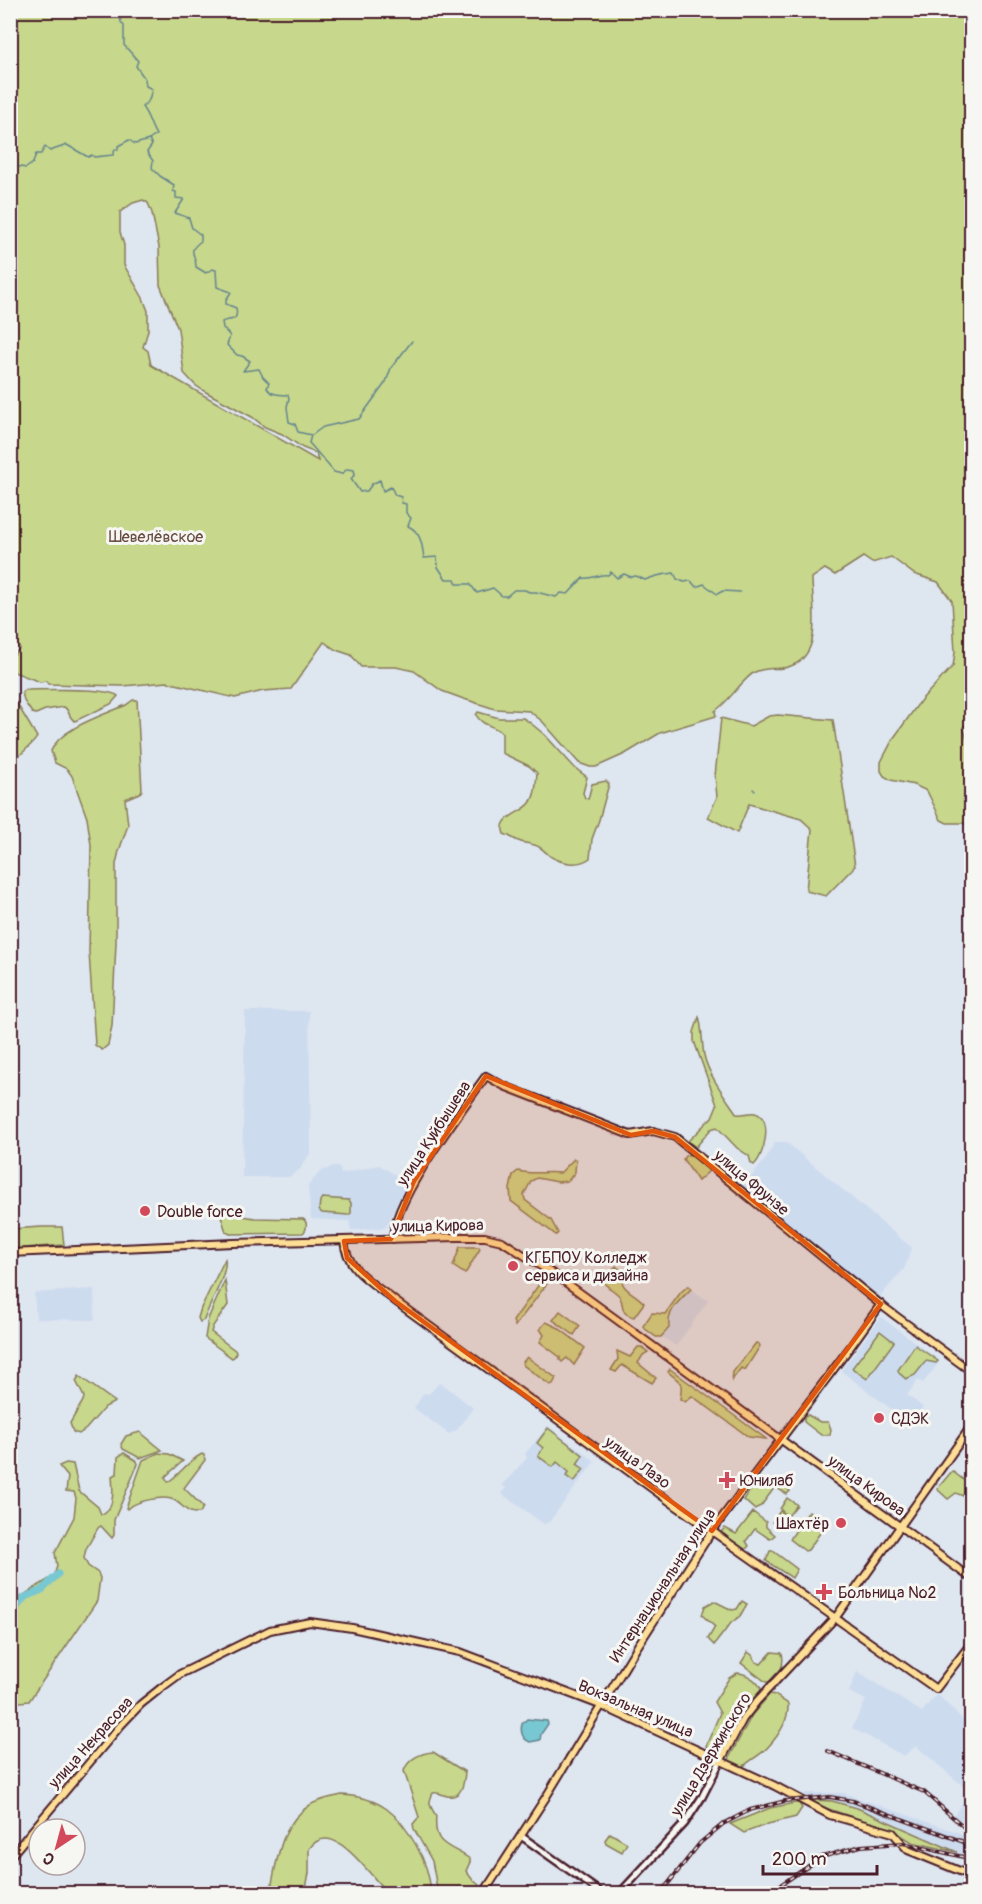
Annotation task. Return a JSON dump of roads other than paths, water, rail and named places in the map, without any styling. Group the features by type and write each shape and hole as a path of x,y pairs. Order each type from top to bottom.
{"main road":[{"name":"улица Фрунзе","path":"486,1076 504,1086 630,1135 654,1131 675,1137 881,1304 972,1372"},
{"name":"улица Куйбышева","path":"393,1239 393,1232 414,1181 486,1076"},
{"name":"улица Кирова","path":"10,1252 393,1239 485,1237 502,1241 561,1279 972,1579"},
{"name":"улица Лазо","path":"344,1241 347,1258 362,1275 503,1381 936,1689 972,1642"},
{"name":"Интернациональная улица","path":"483,1893 712,1531 881,1304"},
{"name":"улица Дзержинского","path":"721,1760 757,1701 836,1617 972,1425"},
{"name":"Вокзальная улица","path":"270,1630 310,1622 352,1628 460,1652 600,1705 721,1760 830,1815 893,1833 908,1850 972,1876"},
{"name":"улица Некрасова","path":"10,1857 141,1704 180,1674 270,1630"}],"street":[{"name":"улица Дзержинского","path":"619,1893 685,1823 702,1797 721,1760"},
{"path":"521,1836 603,1893"}],"water":[{"path":"527,1719 547,1721 548,1724 540,1740 530,1742 523,1737 521,1727"}],"waterway":[{"path":"119,10 124,26 124,45 138,61 136,66 145,79 146,86 152,89 149,100 142,107 156,135 149,140 152,145 147,152 153,161 152,168 174,185 173,191 176,192 176,198 184,199 175,213 189,218 192,228 201,235 201,241 193,250 196,267 206,273 212,269 216,270 217,287 231,292 226,304 236,308 237,313 235,318 222,322 223,328 230,336 227,345 237,355 250,361 243,371 259,369 269,383 267,388 269,391 288,395 289,422 295,424 298,432 311,435 309,443 334,472 342,474 347,469 354,470 355,474 351,479 360,492 367,491 372,484 380,480 383,491 391,487 395,495 401,497 402,503 406,504 406,513 411,518 408,526 418,535 424,558 437,557 438,567 446,579 455,579 457,584 470,584 477,593 493,588 502,596 507,596 514,590 525,590 556,597 561,593 568,594 583,578 608,575 611,572 617,578 624,574 645,580 674,573 677,579 684,582 691,581 696,587 704,584 717,594 723,591 740,592"},
{"path":"10,165 26,168 33,163 36,154 41,154 45,147 50,151 67,145 88,157 92,155 94,157 113,155 115,149 118,150 118,146 129,140 135,144 149,140"},
{"path":"312,435 323,427 359,419 386,382 391,368 412,341"},
{"path":"10,1610 17,1607 25,1597 42,1590 58,1574"}],"railway":[{"path":"828,1751 924,1792 972,1834"},
{"path":"660,1894 700,1843 723,1824 750,1810 785,1801 830,1797 853,1801 972,1845"},
{"path":"767,1894 822,1857 861,1846 903,1843 972,1859"}],"place":[{"name":"Double force","path":"145,1211"},
{"name":"КГБПОУ Колледж сервиса и дизайна","path":"513,1266"},
{"name":"СДЭК","path":"879,1418"},
{"name":"Юнилаб","path":"727,1480"},
{"name":"Шахтёр","path":"841,1523"},
{"name":"Больница №2","path":"824,1592"}],"park label":[{"name":"Шевелёвское","path":"156,536"}]}
